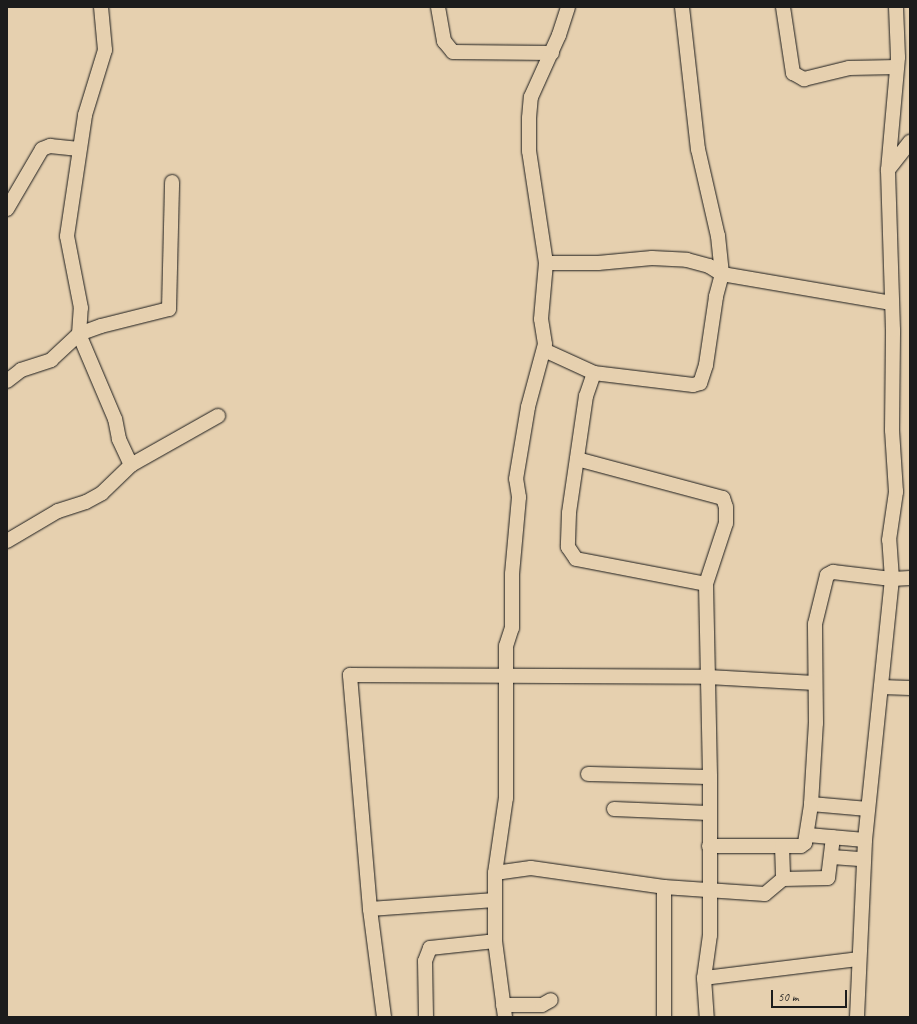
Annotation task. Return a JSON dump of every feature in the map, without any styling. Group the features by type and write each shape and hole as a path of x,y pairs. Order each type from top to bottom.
{"street":[{"path":"438,7 444,41 453,52 552,53"},
{"path":"551,1000 542,1005 504,1011 495,941 495,873 506,798 506,646 512,628 512,574 519,497 516,479 528,407 544,350 541,319 546,263 529,151 529,118 531,97 552,53 568,7"},
{"path":"544,350 594,372 663,383 700,383 706,365 716,296 722,274 714,213 698,149 682,7"},
{"path":"782,7 794,73 804,79 849,68 897,67"},
{"path":"856,1017 863,860 892,579 888,540 896,492 892,430 892,303 888,170 897,67 896,7"},
{"path":"98,8 105,50 94,80 79,149 67,236 81,308 79,334 115,419 120,439 131,465"},
{"path":"888,170 910,142"},
{"path":"7,209 42,149 50,146 79,149"},
{"path":"7,381 21,370 51,360 79,334 101,326 169,309 172,182"},
{"path":"546,263 598,263 652,258 686,260 709,266 722,274 892,303"},
{"path":"594,372 586,396 569,513 568,547 576,559 706,584"},
{"path":"7,541 58,511 86,502 102,493 131,465 218,416"},
{"path":"577,459 723,498 726,523 706,584 710,777 710,935 704,978 707,1017"},
{"path":"709,846 801,846 805,844 808,835 811,804 815,683 815,624 827,575 833,572 892,579 910,578"},
{"path":"384,1017 370,909 350,675 506,674 708,677 815,683"},
{"path":"881,687 910,688"},
{"path":"588,774 710,777"},
{"path":"811,804 868,809"},
{"path":"614,809 709,813"},
{"path":"808,835 865,840"},
{"path":"495,873 531,868 664,887 765,894 782,879 828,878 832,856 833,837"},
{"path":"782,846 782,879"},
{"path":"832,856 863,860"},
{"path":"664,887 664,1017"},
{"path":"370,909 495,900"},
{"path":"426,1017 425,961 430,948 495,941"},
{"path":"704,978 859,959"}]}
